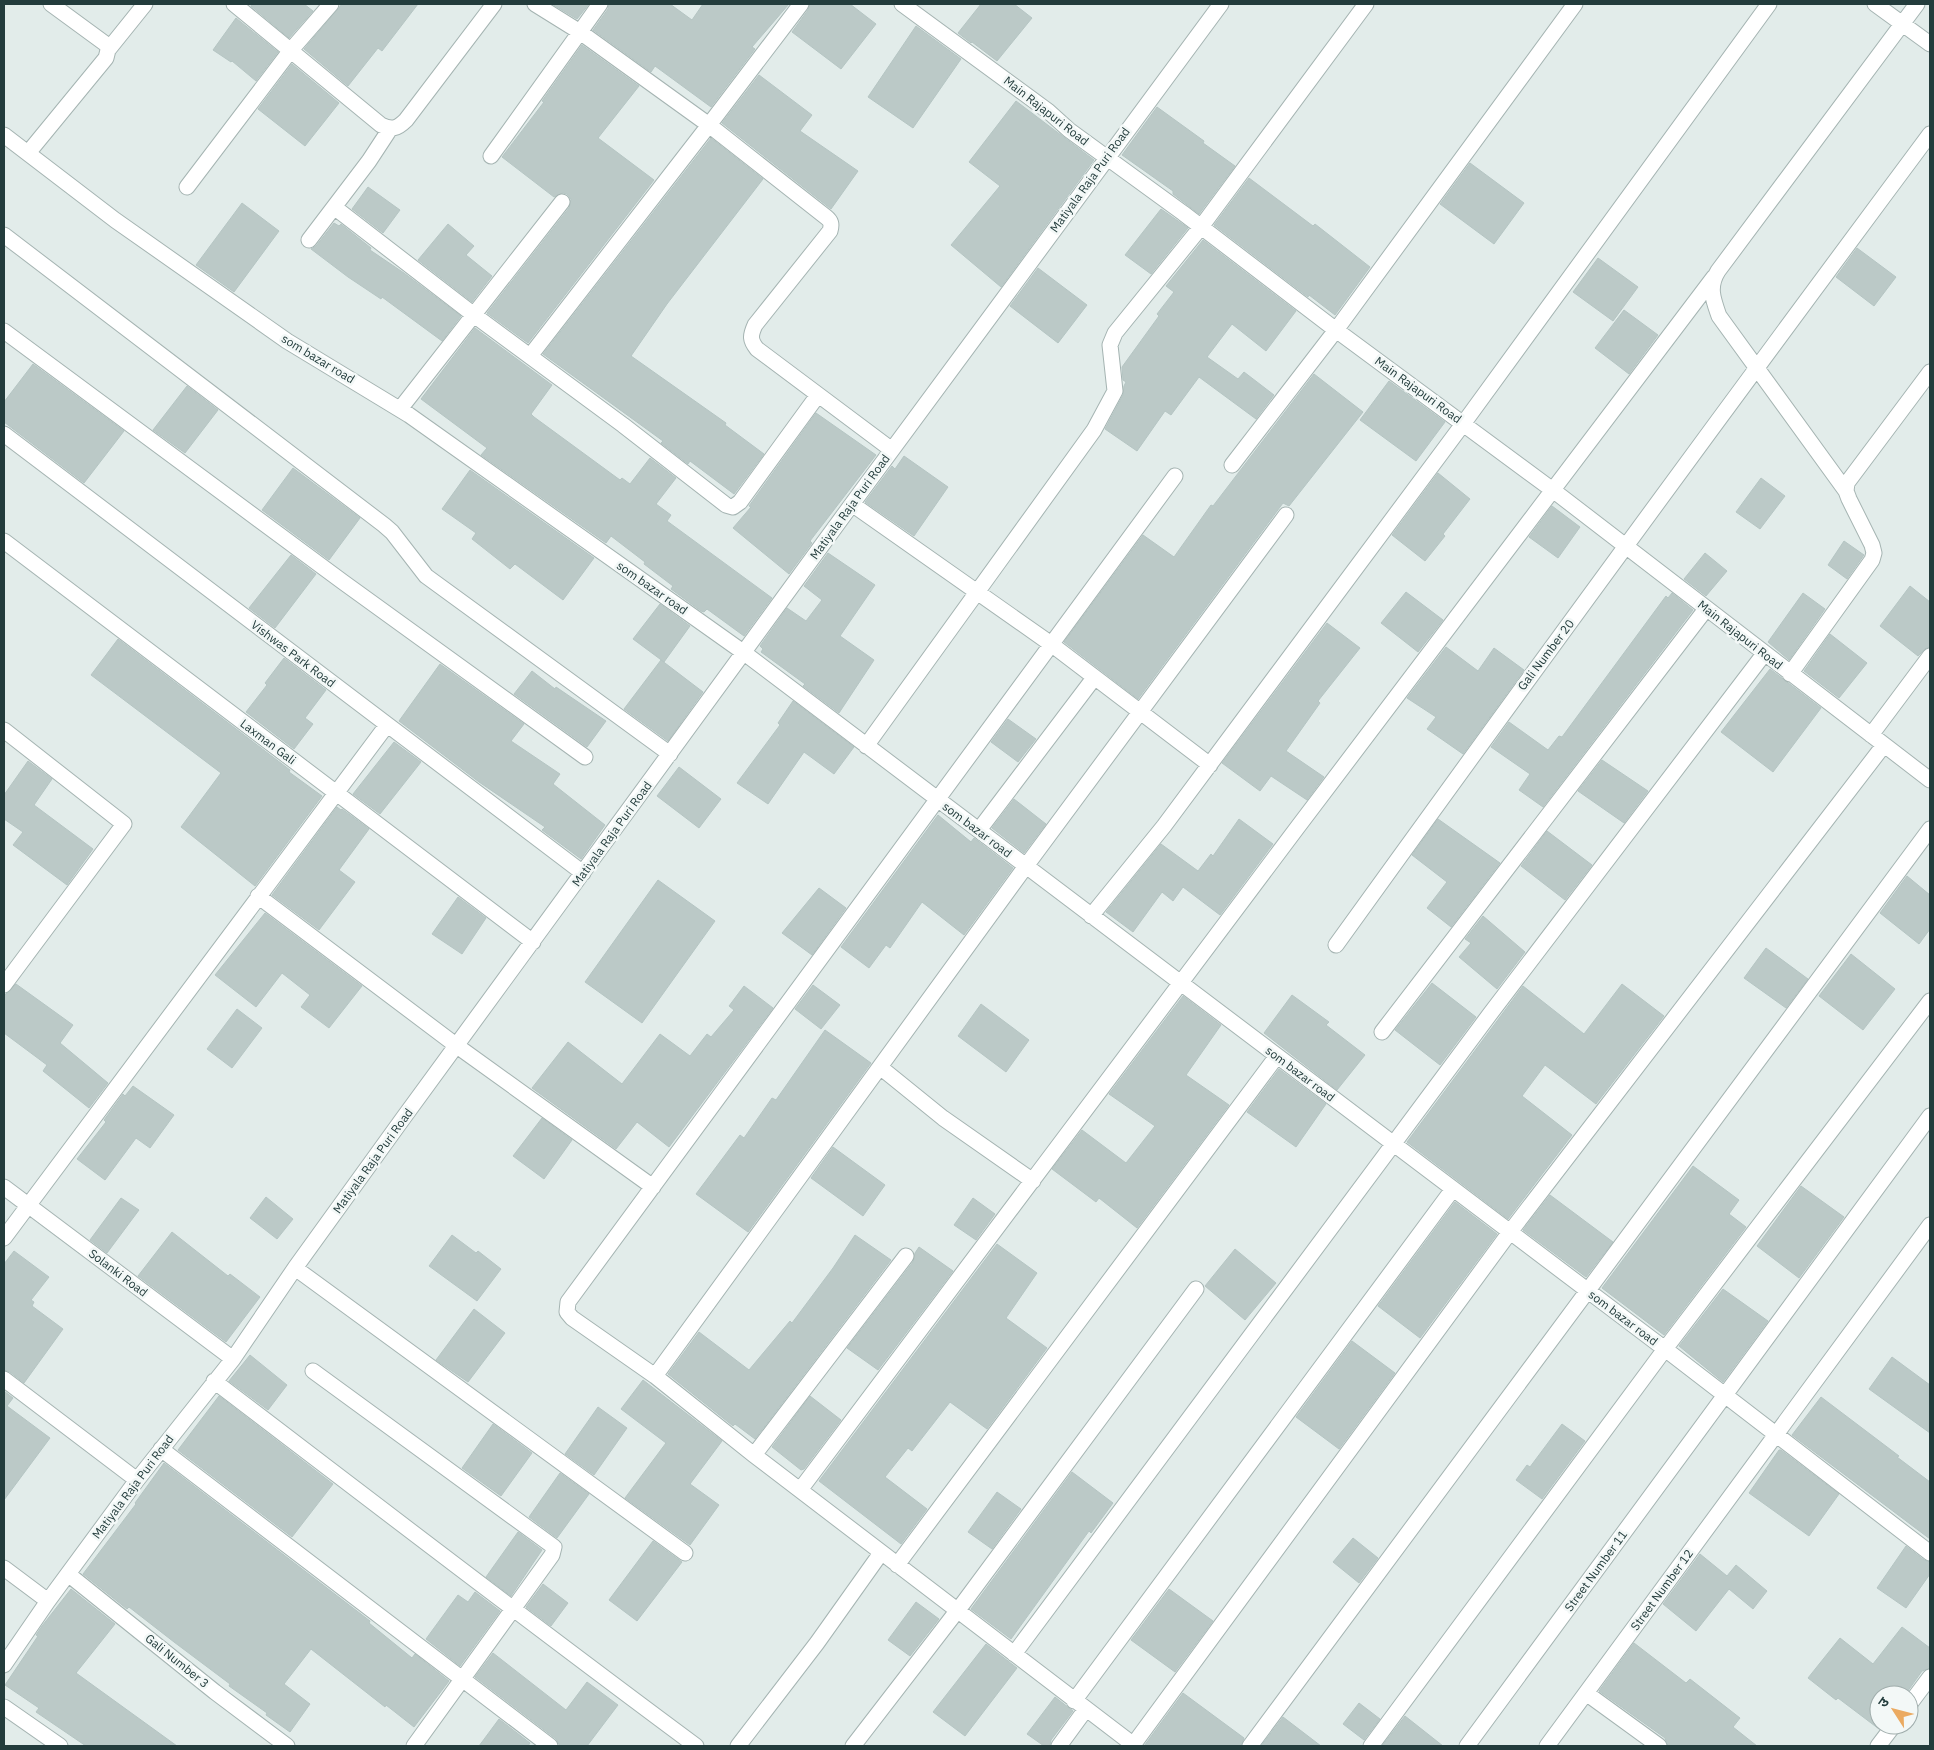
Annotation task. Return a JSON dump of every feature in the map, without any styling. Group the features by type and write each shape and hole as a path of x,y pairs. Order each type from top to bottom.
{"street":[{"path":"51,4 107,45 108,50"},
{"path":"28,153 106,58 108,50 145,4"},
{"path":"234,4 381,125 390,129 399,127 406,120 494,4"},
{"path":"187,187 291,50 331,4"},
{"path":"535,4 580,32 708,124 830,221 832,226 830,231 754,325 750,335 757,350 892,450"},
{"path":"491,156 600,4"},
{"path":"530,356 801,4"},
{"name":"Main Rajapuri Road","path":"902,4 1040,105 1336,330 1554,490 1764,654 1930,780"},
{"name":"Matiyala Raja Puri Road","path":"4,1665 48,1601 137,1480 233,1359 295,1268 743,652 1220,4"},
{"path":"866,746 1094,430 1115,391 1110,345 1115,333 1201,227 1366,4"},
{"path":"1232,465 1336,330 1575,4"},
{"path":"1091,916 1164,826 1463,424 1768,4"},
{"path":"1875,4 1930,44"},
{"path":"800,1490 1297,828 1714,278 1917,4"},
{"path":"309,240 369,161 390,129"},
{"name":"Gali Number 20","path":"1336,945 1539,663 1627,547 1757,367 1930,134"},
{"name":"som bazar road","path":"4,135 115,220 287,341 400,409 743,652 1510,1232 1930,1553"},
{"path":"400,409 562,202"},
{"path":"334,207 720,500 733,506 740,502 818,395"},
{"path":"4,235 384,525 392,532 426,576 670,754"},
{"path":"1714,278 1711,289 1718,316 1846,491 1874,553 1872,560 1790,674"},
{"path":"4,331 585,757"},
{"path":"1846,491 1847,483 1853,474 1930,372"},
{"name":"Vishwas Park Road","path":"4,434 583,874"},
{"path":"1174,476 568,1302 567,1312 572,1318 655,1376 754,1456 1134,1745 1510,1232 1884,745"},
{"path":"852,504 1051,644 1139,713 1210,764"},
{"path":"655,1376 1026,866 1286,515"},
{"name":"Laxman Gali","path":"4,541 533,942"},
{"path":"1382,1032 1706,609"},
{"path":"1014,1654 1490,1014 1764,654"},
{"path":"1871,735 1930,656"},
{"path":"978,830 1094,678"},
{"path":"4,1238 387,725"},
{"path":"4,730 124,824 4,985"},
{"path":"1250,1746 1587,1291 1771,1047 1930,830"},
{"path":"258,896 457,1046 653,1187"},
{"path":"1371,1746 1665,1350 1930,1001"},
{"path":"897,1565 1277,1056"},
{"path":"880,1067 944,1118 1033,1181"},
{"name":"Street Number 11","path":"1467,1746 1930,1116"},
{"name":"Solanki Road","path":"4,1187 233,1359"},
{"path":"1060,1746 1080,1705 1453,1189"},
{"name":"Street Number 12","path":"1547,1746 1930,1225"},
{"path":"754,1456 906,1256"},
{"path":"295,1268 685,1553"},
{"path":"853,1746 1196,1289"},
{"path":"313,1371 554,1547 552,1555 414,1746"},
{"path":"4,1379 137,1480"},
{"path":"214,1381 578,1659 696,1746"},
{"path":"161,1449 550,1746"},
{"path":"738,1746 817,1643 881,1553"},
{"path":"4,1568 48,1601"},
{"name":"Gali Number 3","path":"68,1574 215,1692 287,1746"},
{"path":"1919,1692 1930,1677"},
{"path":"1586,1694 1658,1746"},
{"path":"4,1707 60,1746"},
{"path":"1878,1746 1886,1735"}],"building":[{"path":"252,4 304,4 313,11 289,38 251,6"},
{"path":"342,4 418,4 382,51 378,48 348,86 304,49"},
{"path":"552,4 589,4 577,19"},
{"path":"609,4 670,4 692,20 703,4 789,4 752,47 755,49 711,107 655,66 651,72 593,30 608,9"},
{"path":"810,4 850,4 876,24 841,69 792,32 808,10"},
{"path":"981,4 1014,4 1032,18 997,61 958,33"},
{"path":"236,18 278,52 256,81 232,61 213,50"},
{"path":"916,26 961,59 913,128 868,97"},
{"path":"582,45 639,86 598,138 654,180 528,343 487,313 569,208 571,199 567,194 563,193 554,197 502,157 544,102 542,101"},
{"path":"292,64 339,103 305,146 258,109"},
{"path":"759,75 812,115 800,131 858,171 831,209 722,123"},
{"path":"1016,101 1094,160 1001,287 951,245 1000,186 969,162"},
{"path":"1157,107 1235,166 1199,214 1173,194 1173,191 1122,155"},
{"path":"711,138 763,179 667,304 631,356 726,423 725,425 764,454 734,494 690,461 688,464 661,443 663,441 543,354"},
{"path":"1470,163 1524,203 1494,244 1440,204"},
{"path":"1249,178 1313,226 1315,224 1370,267 1335,315 1309,295 1308,297 1214,225"},
{"path":"368,187 400,210 383,233 352,209"},
{"path":"242,203 279,231 234,292 196,265"},
{"path":"1161,209 1188,228 1151,274 1125,255"},
{"path":"334,223 339,226 341,224 371,248 370,250 461,316 442,341 382,297 381,299 348,277 311,249 316,246"},
{"path":"448,224 474,246 466,255 492,276 472,302 418,260"},
{"path":"1203,240 1296,311 1266,351 1232,324 1207,357 1238,379 1244,372 1274,395 1256,419 1199,377 1171,415 1165,411 1137,451 1105,429 1123,395 1126,382 1123,380 1122,367 1174,292 1166,286"},
{"path":"1857,248 1896,277 1874,306 1836,277"},
{"path":"1598,258 1638,287 1613,321 1573,292"},
{"path":"1038,268 1087,305 1058,343 1010,306"},
{"path":"1624,310 1658,335 1629,374 1595,348"},
{"path":"475,328 552,385 531,414 534,417 620,480 622,478 630,484 650,458 676,478 656,504 671,515 667,521 772,598 744,636 707,609 704,612 701,611 671,589 673,586 611,536 606,543 481,455 487,448 421,399"},
{"path":"33,364 124,431 84,483 4,422 4,402"},
{"path":"1314,374 1363,412 1289,506 1283,503 1138,699 1064,642 1143,535 1174,557 1211,505 1213,506"},
{"path":"1389,381 1445,422 1416,461 1360,420"},
{"path":"187,386 218,410 185,453 153,430"},
{"path":"816,413 876,455 810,541 812,543 789,574 733,528 751,507 749,506"},
{"path":"904,456 948,487 914,536 865,502 892,466 895,469"},
{"path":"293,468 360,518 329,560 262,510"},
{"path":"470,470 594,558 563,600 515,564 510,569 472,539 476,533 442,509"},
{"path":"1438,473 1470,499 1443,534 1445,536 1425,561 1392,535"},
{"path":"1761,478 1785,496 1760,529 1736,512"},
{"path":"1552,506 1580,527 1558,558 1529,537"},
{"path":"1844,541 1864,555 1847,579 1828,565"},
{"path":"828,553 875,585 840,636 874,660 839,713 803,686 805,684 761,652 763,649 760,646 787,608 806,621 822,600 804,586"},
{"path":"1705,553 1727,571 1706,596 1684,579"},
{"path":"291,555 316,574 275,628 249,608"},
{"path":"1910,586 1930,602 1930,647 1926,648 1918,656 1880,626"},
{"path":"1406,592 1443,620 1418,652 1381,623"},
{"path":"1672,593 1693,610 1543,807 1519,790 1530,774 1491,747 1509,722 1548,750 1559,736 1562,737 1666,596 1668,598"},
{"path":"1803,593 1825,609 1789,660 1768,642"},
{"path":"660,604 690,626 664,662 633,639"},
{"path":"1327,623 1360,648 1318,701 1320,703 1286,751 1324,777 1307,800 1271,776 1260,791 1222,763"},
{"path":"1830,634 1867,663 1839,698 1804,671"},
{"path":"118,639 322,796 255,886 181,827 221,773 91,675"},
{"path":"1446,647 1478,671 1494,648 1524,670 1463,754 1427,729 1436,717 1407,698"},
{"path":"284,658 326,690 305,718 313,724 294,749 246,712 267,685 265,683"},
{"path":"661,660 703,692 668,741 624,709"},
{"path":"440,664 524,724 511,741 560,774 553,784 605,825 581,859 542,830 545,827 479,782 399,721"},
{"path":"1770,669 1821,708 1773,772 1721,732"},
{"path":"532,671 555,689 556,687 606,721 587,747 514,694"},
{"path":"793,701 854,747 834,774 804,752 768,804 737,783 780,725 778,723"},
{"path":"1008,719 1036,739 1018,762 991,742"},
{"path":"394,742 421,762 380,814 353,794"},
{"path":"1602,760 1648,791 1624,823 1578,791"},
{"path":"28,761 52,779 34,805 93,849 67,885 13,845 23,832 4,819 4,795"},
{"path":"679,767 721,799 699,828 657,796"},
{"path":"1014,799 1046,824 1024,853 992,828"},
{"path":"337,807 369,829 339,870 355,882 319,930 272,895"},
{"path":"938,815 971,842 974,838 1013,868 964,935 922,902 890,948 886,945 869,968 841,947"},
{"path":"1239,819 1273,844 1220,915 1183,887 1173,901 1162,892 1133,932 1106,912 1161,844 1198,871 1211,854 1213,856"},
{"path":"1438,819 1500,863 1451,927 1427,908 1447,882 1412,855"},
{"path":"1547,831 1592,865 1565,900 1521,866"},
{"path":"1907,876 1930,895 1930,929 1919,944 1880,913"},
{"path":"658,880 715,921 642,1023 585,982"},
{"path":"819,888 846,908 812,955 782,933"},
{"path":"458,897 486,918 462,954 432,934"},
{"path":"265,913 362,986 329,1028 301,1007 310,995 282,973 256,1007 215,975"},
{"path":"1483,916 1525,952 1497,989 1459,957 1471,943 1465,939"},
{"path":"1766,948 1808,979 1786,1008 1744,978"},
{"path":"1851,954 1895,989 1863,1030 1819,996"},
{"path":"1432,983 1476,1017 1440,1065 1395,1030"},
{"path":"16,984 73,1025 60,1043 108,1083 89,1108 43,1071 47,1065 4,1033 4,996"},
{"path":"1622,984 1664,1016 1596,1104 1545,1065 1522,1096 1572,1135 1508,1219 1407,1142 1523,986 1584,1034"},
{"path":"813,985 840,1005 821,1029 795,1009"},
{"path":"744,986 773,1008 669,1147 637,1122 616,1149 532,1088 568,1042 622,1084 660,1034 690,1056 707,1034 711,1037 734,1010 729,1006"},
{"path":"1292,995 1329,1022 1326,1025 1365,1055 1337,1090 1264,1033"},
{"path":"1183,996 1221,1025 1186,1075 1229,1105 1137,1228 1099,1198 1096,1202 1052,1169 1082,1130 1126,1163 1155,1126 1109,1094"},
{"path":"981,1004 1029,1040 1006,1072 958,1036"},
{"path":"237,1009 262,1028 232,1068 207,1049"},
{"path":"825,1030 871,1063 748,1232 696,1194 740,1135 744,1138 772,1098 776,1100"},
{"path":"1279,1069 1326,1104 1296,1147 1247,1112"},
{"path":"133,1086 174,1115 150,1148 136,1138 105,1180 77,1159 106,1122 104,1120 123,1094 125,1096"},
{"path":"542,1118 572,1140 544,1179 513,1156"},
{"path":"833,1147 885,1185 863,1216 811,1178"},
{"path":"1693,1166 1739,1200 1729,1214 1746,1227 1664,1335 1602,1288"},
{"path":"1801,1186 1844,1217 1799,1278 1757,1246"},
{"path":"1550,1195 1613,1242 1586,1277 1523,1230"},
{"path":"266,1197 293,1219 277,1239 250,1218"},
{"path":"121,1198 139,1210 107,1253 90,1240"},
{"path":"973,1198 995,1214 976,1240 954,1225"},
{"path":"1455,1202 1497,1234 1420,1338 1378,1306"},
{"path":"172,1232 228,1276 230,1274 260,1297 226,1342 138,1276"},
{"path":"452,1235 476,1253 478,1251 501,1269 477,1301 429,1266"},
{"path":"855,1235 891,1260 755,1439 735,1424 733,1426 668,1374 699,1332 749,1370 790,1321 792,1323"},
{"path":"997,1244 1037,1273 1006,1318 1047,1348 987,1429 950,1402 912,1451 908,1448 885,1477 927,1509 901,1544 819,1481"},
{"path":"919,1247 953,1271 878,1370 847,1348 913,1262"},
{"path":"1235,1249 1276,1283 1245,1320 1205,1286"},
{"path":"14,1251 49,1277 31,1300 34,1302 32,1306 63,1329 24,1383 10,1372 4,1370 4,1264"},
{"path":"1723,1289 1768,1321 1723,1382 1679,1346"},
{"path":"474,1309 505,1333 468,1382 436,1360"},
{"path":"1352,1341 1395,1373 1339,1449 1296,1417"},
{"path":"250,1355 287,1385 268,1410 229,1381"},
{"path":"1892,1357 1930,1385 1930,1433 1869,1389"},
{"path":"643,1380 722,1441 690,1484 719,1505 690,1545 625,1498 666,1443 621,1409"},
{"path":"4,1391 13,1398 7,1406 50,1438 4,1500"},
{"path":"219,1396 333,1484 292,1537 178,1450"},
{"path":"810,1396 841,1420 804,1469 801,1470 772,1447"},
{"path":"1821,1397 1930,1482 1930,1539 1792,1435"},
{"path":"598,1407 627,1428 594,1475 565,1454"},
{"path":"493,1424 532,1453 501,1496 462,1468"},
{"path":"1562,1424 1585,1441 1542,1499 1516,1480 1527,1465 1530,1467"},
{"path":"1779,1450 1839,1494 1809,1536 1749,1493"},
{"path":"164,1463 370,1621 369,1623 412,1658 415,1654 449,1681 414,1727 386,1705 385,1707 311,1649 284,1684 310,1704 290,1732 229,1686 230,1684 129,1607 127,1609 83,1574 136,1504"},
{"path":"1072,1472 1113,1503 1091,1533 1089,1531 1011,1639 971,1609"},
{"path":"560,1473 589,1494 557,1538 529,1517"},
{"path":"997,1492 1021,1509 992,1549 968,1532"},
{"path":"518,1532 542,1550 511,1596 486,1577"},
{"path":"1353,1538 1378,1558 1359,1583 1333,1562"},
{"path":"653,1541 682,1562 637,1621 609,1600"},
{"path":"1906,1546 1924,1560 1930,1562 1930,1574 1906,1608 1877,1588"},
{"path":"1700,1554 1727,1576 1736,1565 1767,1591 1753,1609 1729,1589 1696,1631 1663,1604"},
{"path":"543,1584 568,1603 551,1626 526,1607"},
{"path":"71,1589 115,1624 76,1673 177,1746 86,1746 36,1712 39,1708 5,1685 38,1636 36,1635 42,1626"},
{"path":"1169,1589 1213,1621 1175,1672 1131,1640"},
{"path":"475,1592 500,1611 460,1666 426,1639 458,1595 468,1602"},
{"path":"916,1602 939,1619 910,1656 888,1640"},
{"path":"1902,1627 1930,1648 1930,1668 1922,1671 1912,1685 1869,1685 1869,1721 1838,1698 1836,1700 1808,1678 1840,1638 1873,1664"},
{"path":"1634,1643 1686,1683 1690,1679 1740,1718 1733,1727 1757,1746 1668,1746 1665,1738 1599,1691"},
{"path":"986,1644 1017,1668 965,1736 933,1712"},
{"path":"493,1653 566,1710 587,1682 618,1705 587,1746 560,1746 556,1739 475,1677"},
{"path":"1183,1693 1244,1738 1241,1746 1144,1746"},
{"path":"1055,1697 1073,1711 1051,1740 1050,1746 1044,1746 1027,1734"},
{"path":"1359,1703 1380,1719 1364,1740 1343,1724"},
{"path":"1405,1716 1443,1746 1382,1746"},
{"path":"1283,1717 1321,1746 1261,1746"},
{"path":"499,1719 530,1743 528,1746 479,1746"}]}
